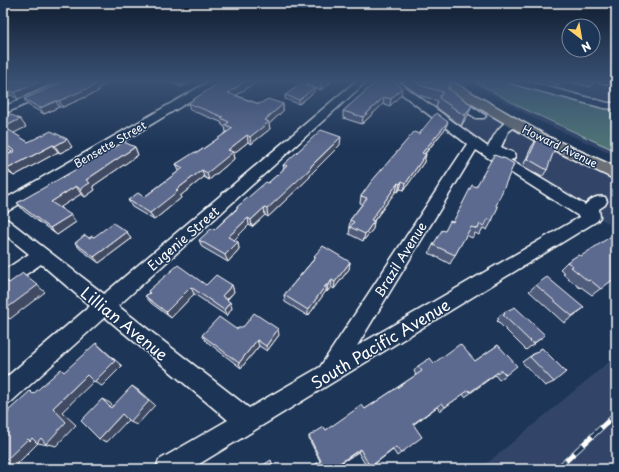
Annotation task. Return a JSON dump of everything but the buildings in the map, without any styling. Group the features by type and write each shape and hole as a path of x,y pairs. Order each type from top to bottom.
{"main road":[{"name":"Howard Avenue","path":"472,103 483,117 513,123 544,140 616,174"},
{"name":"Howard Avenue","path":"495,103 616,160"}],"street":[{"path":"3,111 21,103"},
{"name":"Bensette Street","path":"3,207 180,103"},
{"name":"Eugenie Street","path":"3,394 337,103"},
{"path":"420,103 474,143"},
{"path":"597,103 608,106 616,106"},
{"path":"513,123 503,130 494,148 515,159"},
{"name":"South Pacific Avenue","path":"168,469 326,375 596,209 474,143"},
{"name":"Brazil Avenue","path":"326,375 474,143"},
{"name":"Lillian Avenue","path":"3,224 248,422"},
{"path":"3,281 41,255"}],"shaded area":[{"path":"419,103 479,103 616,177 616,221 611,224 598,218"},
{"path":"507,103 616,103 616,156 535,119"},
{"path":"616,356 616,469 480,469"}],"green space":[{"path":"513,103 588,103 616,110 616,151"}],"railway":[{"path":"557,469 616,414"}]}
